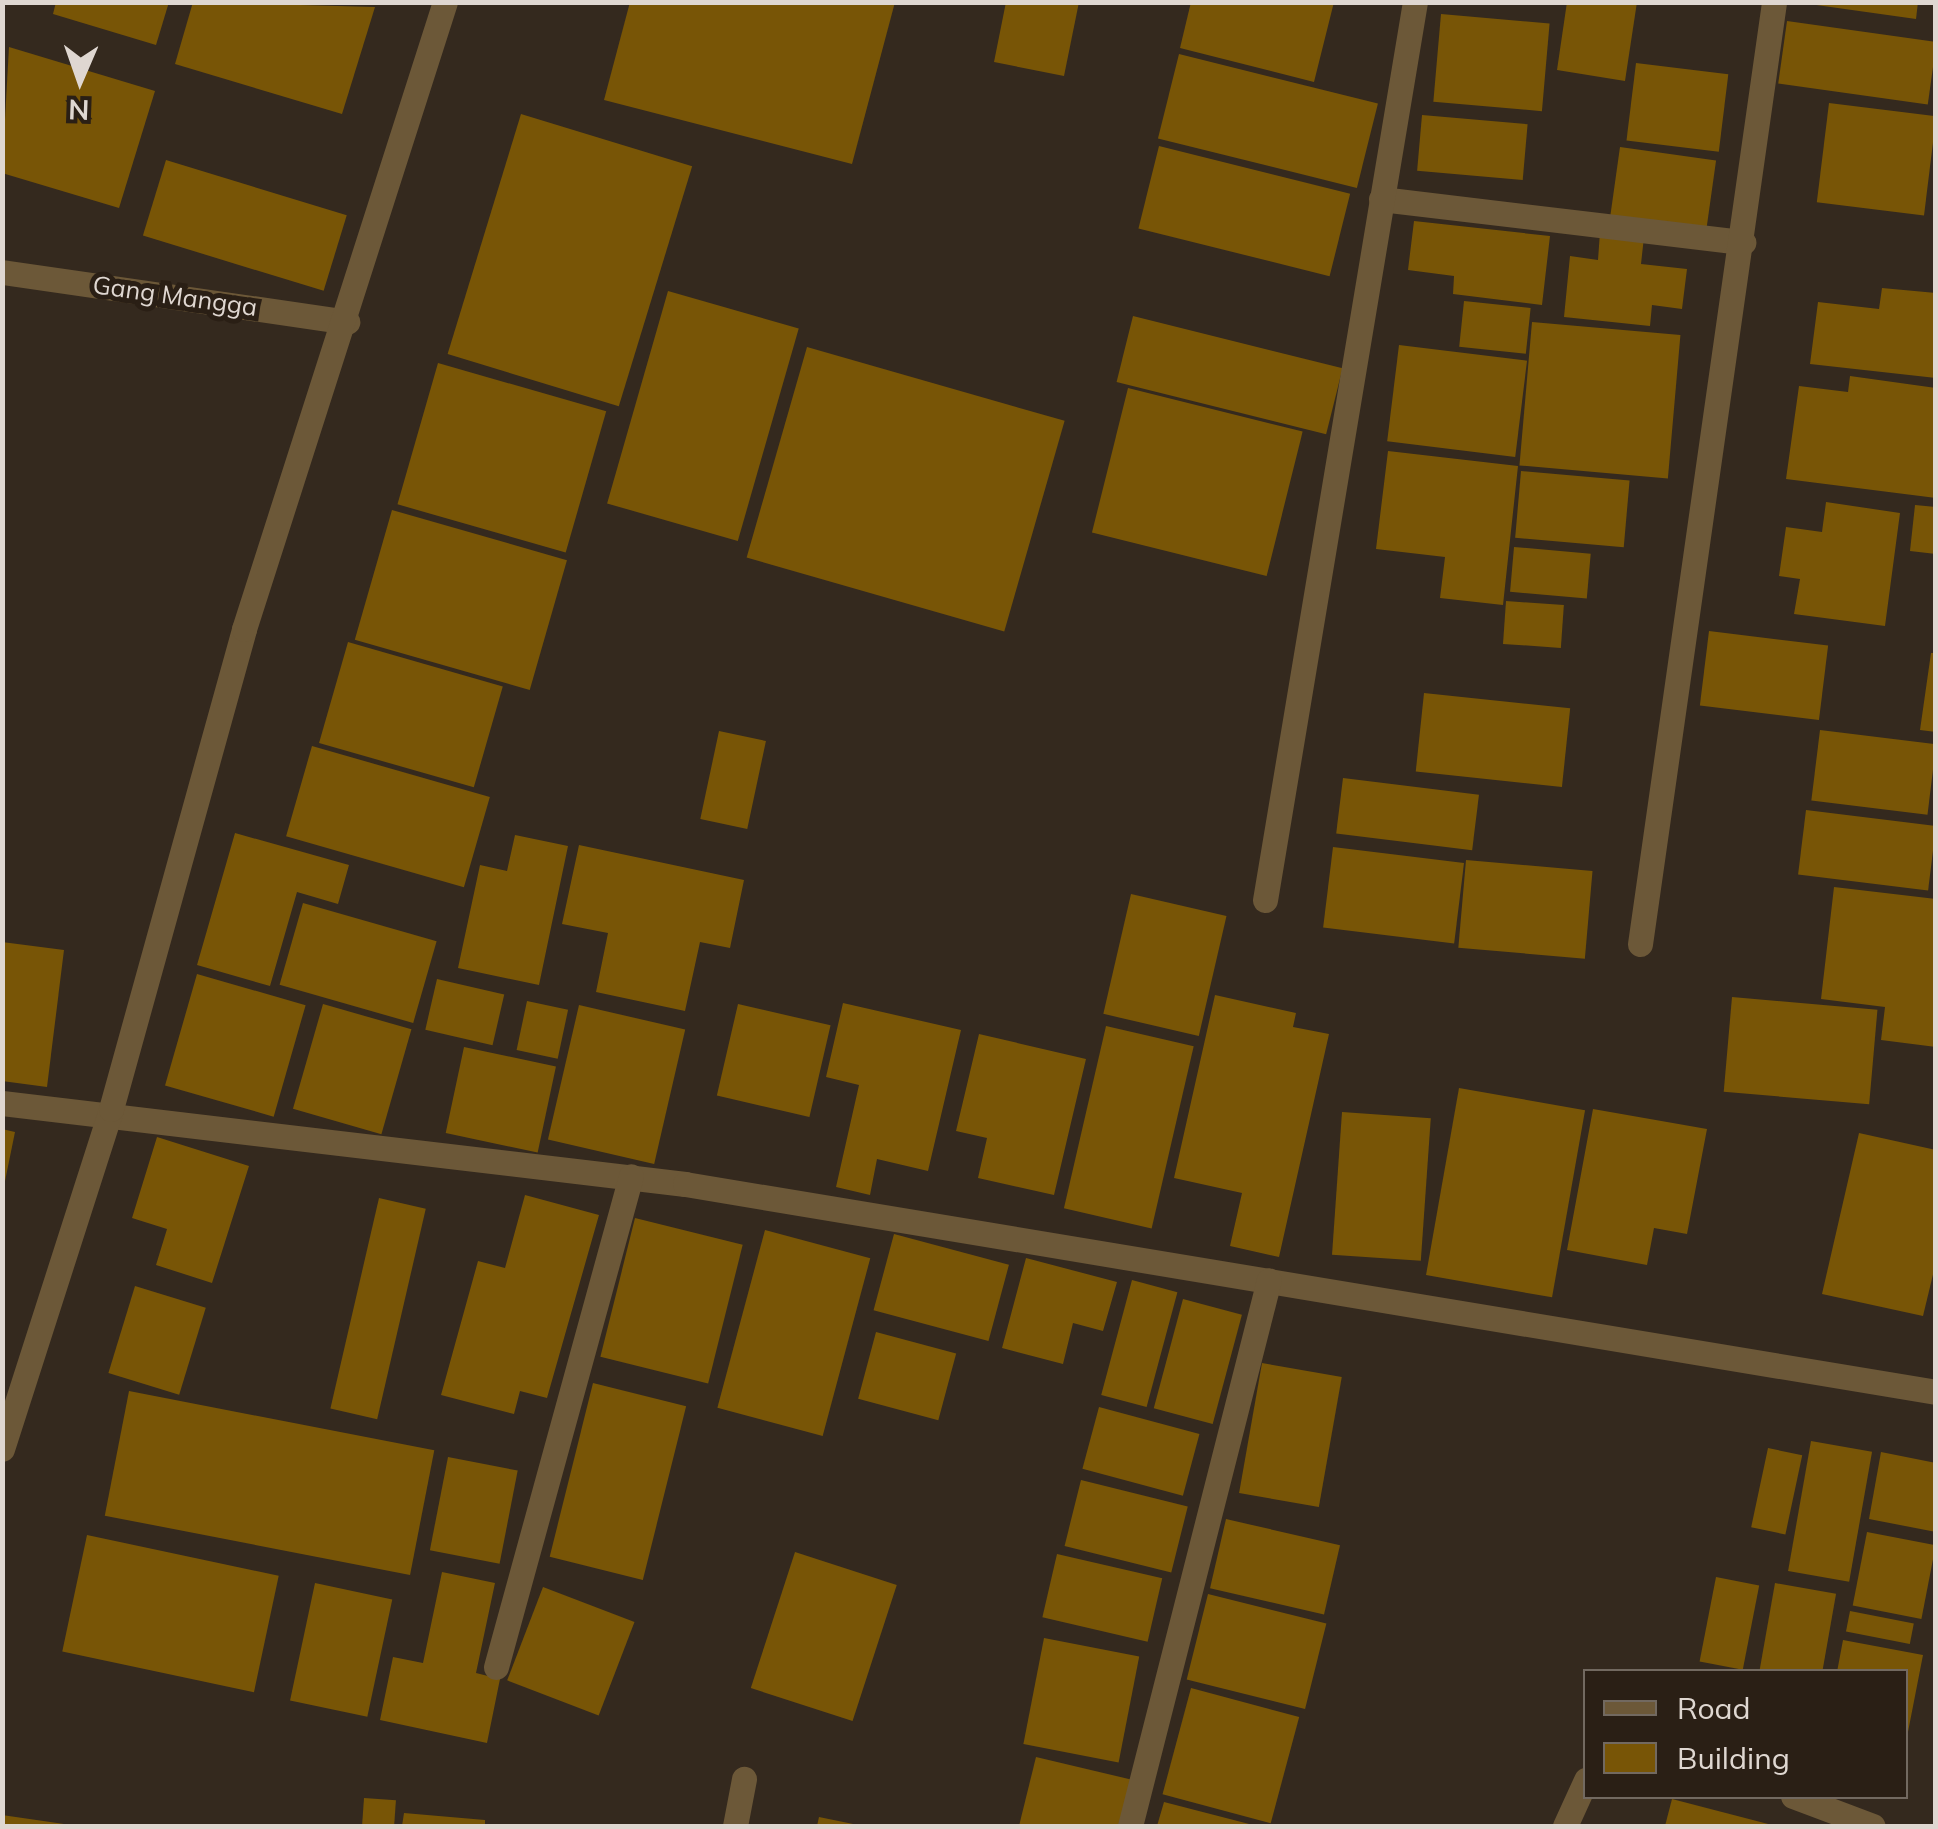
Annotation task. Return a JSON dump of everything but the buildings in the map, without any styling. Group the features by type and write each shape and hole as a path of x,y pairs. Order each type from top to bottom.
{"street":[{"path":"2,1449 111,1109 244,629 347,322 445,2"},
{"path":"1265,900 1415,2"},
{"path":"1640,944 1718,359 1743,242 1774,2"},
{"path":"1381,199 1743,242"},
{"name":"Gang Mangga","path":"2,272 347,322"},
{"path":"2,1102 111,1109 630,1176 1936,1392"},
{"path":"496,1667 630,1176"},
{"path":"1130,1826 1268,1280"},
{"path":"735,1826 744,1779"},
{"path":"1565,1826 1583,1787"},
{"path":"1801,1799 1873,1826"}]}
